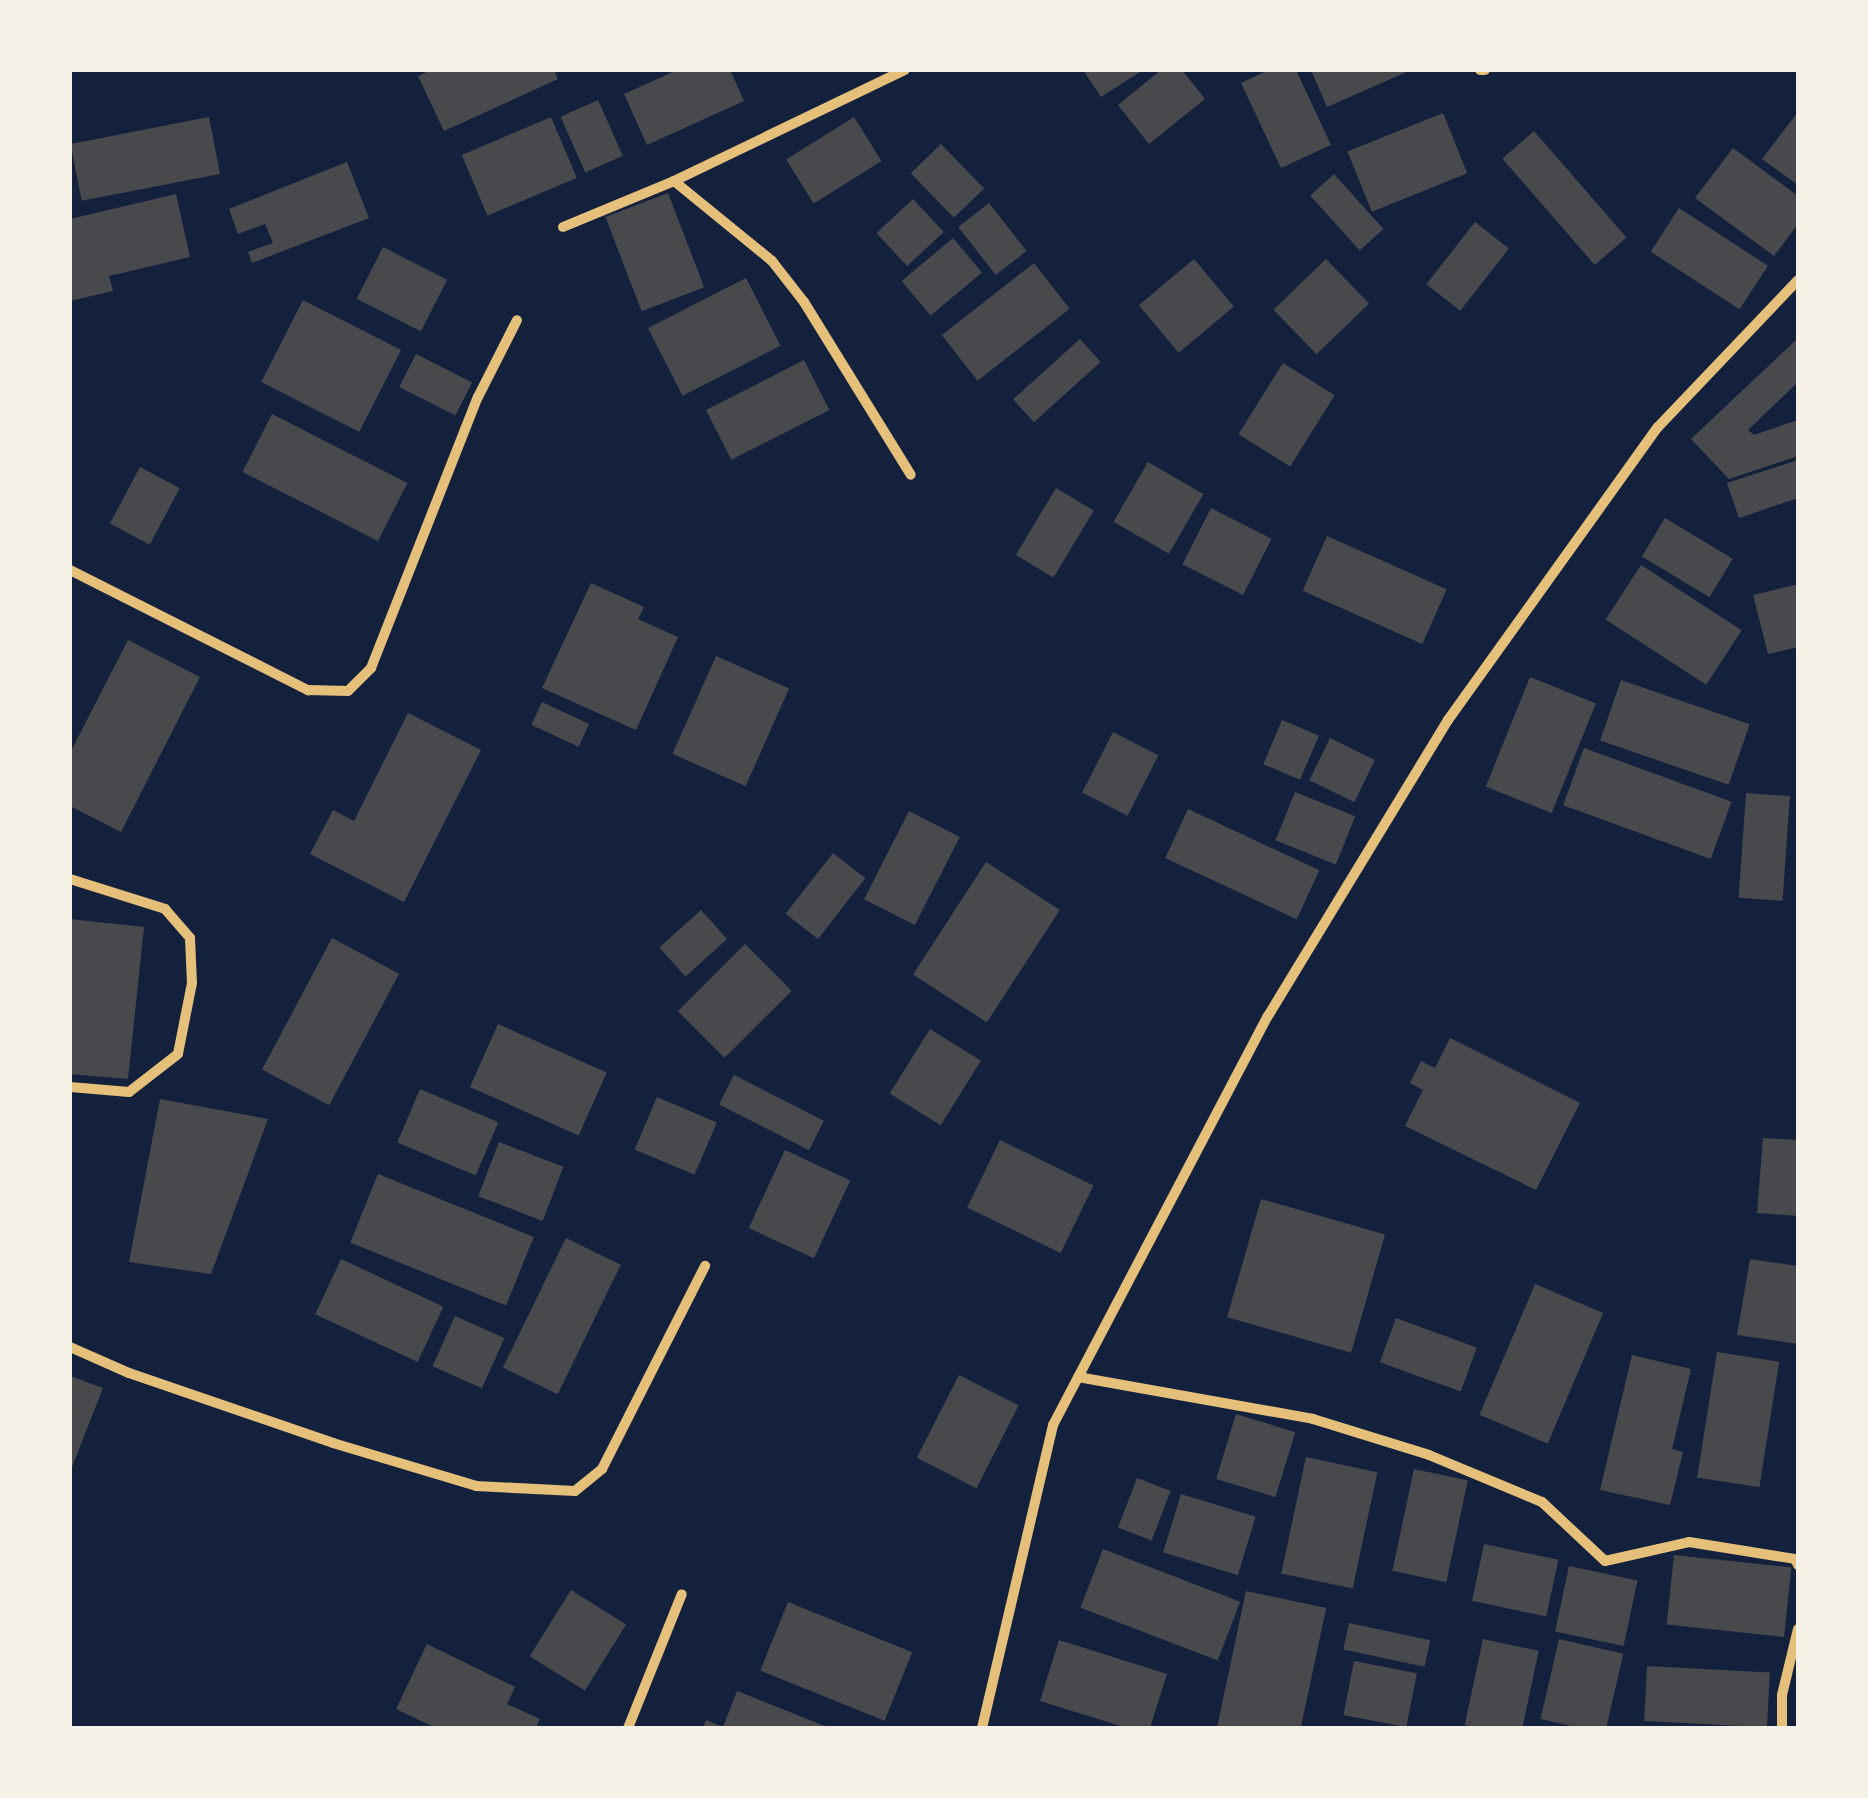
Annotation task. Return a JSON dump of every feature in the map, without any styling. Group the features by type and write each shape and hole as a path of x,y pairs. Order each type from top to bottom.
{"street":[{"path":"564,226 674,181 904,70"},
{"path":"674,181 772,261 804,302 912,476"},
{"path":"985,1727 1053,1425 1268,1016 1448,720 1658,427 1798,280"},
{"path":"70,570 308,690 348,691 371,668 478,397 517,320"},
{"path":"70,879 165,909 190,938 192,983 178,1054 130,1092 70,1087"},
{"path":"70,1347 129,1373 333,1443 476,1486 575,1490 602,1469 705,1266"},
{"path":"1078,1377 1313,1418 1429,1455 1542,1502 1606,1561 1689,1542 1795,1559 1798,1565"},
{"path":"628,1728 682,1594"},
{"path":"1782,1728 1782,1695 1798,1629"}],"building":[{"path":"431,70 554,70 558,79 444,131 418,76"},
{"path":"677,70 730,70 744,101 647,145 624,94"},
{"path":"1083,70 1143,70 1101,97"},
{"path":"1161,70 1182,70 1205,99 1149,144 1118,105"},
{"path":"1269,70 1296,70 1331,145 1281,168 1241,83"},
{"path":"1311,70 1411,70 1327,107"},
{"path":"598,100 623,156 585,172 561,117"},
{"path":"1798,112 1798,185 1762,159"},
{"path":"1443,113 1467,173 1372,212 1348,152"},
{"path":"209,117 220,174 82,201 71,144"},
{"path":"551,117 577,178 487,216 462,155"},
{"path":"854,117 882,161 814,203 786,159"},
{"path":"1534,131 1627,237 1595,265 1502,159"},
{"path":"941,144 984,189 954,218 911,173"},
{"path":"1733,148 1798,196 1798,224 1774,256 1695,198"},
{"path":"347,162 369,218 252,263 248,252 273,243 265,224 238,234 229,209"},
{"path":"1334,174 1384,229 1360,250 1310,195"},
{"path":"668,193 704,287 642,311 605,217"},
{"path":"176,194 190,257 109,276 113,291 70,301 70,219"},
{"path":"913,199 944,232 907,266 876,233"},
{"path":"989,203 1027,251 996,275 958,227"},
{"path":"1679,208 1768,266 1740,309 1651,252"},
{"path":"1475,222 1509,248 1460,311 1426,284"},
{"path":"953,238 982,272 931,316 902,281"},
{"path":"383,247 447,280 421,331 357,299"},
{"path":"1194,259 1234,306 1179,353 1139,305"},
{"path":"1326,259 1369,304 1317,354 1273,310"},
{"path":"1034,263 1070,309 978,381 942,335"},
{"path":"746,278 781,346 682,396 648,328"},
{"path":"303,300 401,350 359,432 261,382"},
{"path":"1798,338 1798,382 1748,430 1754,435 1798,420 1798,456 1729,479 1691,439"},
{"path":"1080,339 1101,362 1034,422 1013,399"},
{"path":"416,354 472,383 455,416 399,387"},
{"path":"804,360 829,410 731,460 706,410"},
{"path":"1283,363 1335,395 1290,467 1238,434"},
{"path":"272,414 407,483 378,541 242,472"},
{"path":"1798,460 1798,498 1739,518 1727,483"},
{"path":"1148,462 1203,494 1169,554 1114,522"},
{"path":"140,467 180,488 150,545 110,524"},
{"path":"1056,488 1094,511 1054,578 1016,555"},
{"path":"1211,508 1272,539 1243,595 1182,564"},
{"path":"1665,518 1733,559 1710,597 1642,557"},
{"path":"1327,536 1447,589 1422,644 1303,591"},
{"path":"1641,565 1742,630 1706,685 1606,620"},
{"path":"591,583 644,607 638,619 678,637 636,730 542,688"},
{"path":"1798,584 1798,647 1768,654 1753,595"},
{"path":"128,640 200,677 121,832 70,806 70,753"},
{"path":"716,656 789,689 746,786 672,754"},
{"path":"1530,677 1596,704 1552,813 1486,786"},
{"path":"1621,680 1750,724 1729,785 1600,741"},
{"path":"542,702 589,724 579,747 531,725"},
{"path":"408,713 481,750 404,902 310,854 333,810 354,821"},
{"path":"1282,720 1319,736 1300,780 1263,764"},
{"path":"1113,732 1158,755 1128,816 1082,793"},
{"path":"1330,738 1375,760 1354,802 1309,780"},
{"path":"1584,748 1732,802 1711,859 1563,805"},
{"path":"1295,792 1355,816 1336,865 1276,840"},
{"path":"1746,793 1790,796 1783,901 1739,898"},
{"path":"1188,809 1319,870 1297,919 1165,858"},
{"path":"909,811 960,837 915,925 864,899"},
{"path":"833,853 865,878 818,939 786,914"},
{"path":"986,862 1060,910 987,1022 913,974"},
{"path":"701,910 727,939 685,976 659,947"},
{"path":"70,919 144,927 128,1079 70,1074"},
{"path":"332,938 399,974 329,1105 262,1070"},
{"path":"745,944 792,991 724,1058 678,1011"},
{"path":"498,1024 607,1072 579,1135 470,1087"},
{"path":"930,1029 981,1061 941,1125 890,1093"},
{"path":"1450,1038 1580,1103 1536,1190 1405,1126 1423,1090 1410,1083 1421,1061 1435,1068"},
{"path":"734,1075 824,1121 809,1150 719,1104"},
{"path":"420,1089 498,1122 476,1176 397,1142"},
{"path":"657,1097 717,1122 695,1175 635,1149"},
{"path":"160,1099 268,1119 211,1274 129,1262"},
{"path":"1763,1138 1798,1140 1798,1216 1757,1213"},
{"path":"1000,1140 1093,1186 1061,1253 967,1207"},
{"path":"499,1142 563,1167 543,1221 478,1196"},
{"path":"785,1150 850,1180 814,1258 749,1228"},
{"path":"378,1174 534,1237 506,1306 350,1243"},
{"path":"1261,1199 1385,1235 1351,1353 1227,1317"},
{"path":"566,1238 621,1265 558,1394 503,1367"},
{"path":"341,1259 443,1307 418,1362 315,1314"},
{"path":"1750,1259 1798,1266 1798,1344 1737,1335"},
{"path":"1535,1284 1603,1313 1548,1444 1480,1415"},
{"path":"455,1316 504,1338 482,1388 433,1366"},
{"path":"1396,1318 1477,1347 1461,1392 1380,1362"},
{"path":"1717,1352 1779,1362 1759,1487 1697,1477"},
{"path":"1632,1355 1691,1369 1672,1449 1683,1452 1670,1505 1600,1490"},
{"path":"959,1375 1019,1405 976,1488 917,1458"},
{"path":"70,1376 103,1388 70,1472"},
{"path":"1236,1414 1295,1432 1275,1497 1216,1479"},
{"path":"1306,1457 1377,1472 1353,1589 1281,1573"},
{"path":"1414,1469 1468,1480 1446,1582 1392,1571"},
{"path":"1137,1478 1171,1491 1152,1540 1118,1527"},
{"path":"1181,1494 1256,1517 1238,1575 1163,1552"},
{"path":"1484,1544 1558,1560 1546,1617 1472,1601"},
{"path":"1103,1549 1240,1602 1218,1660 1080,1608"},
{"path":"1674,1555 1791,1567 1784,1637 1667,1625"},
{"path":"1569,1566 1637,1581 1624,1646 1555,1632"},
{"path":"571,1590 626,1624 585,1691 530,1656"},
{"path":"1246,1591 1326,1608 1301,1728 1217,1728"},
{"path":"788,1602 912,1652 885,1721 760,1671"},
{"path":"1349,1623 1430,1640 1425,1667 1343,1649"},
{"path":"1483,1639 1539,1651 1522,1728 1465,1725"},
{"path":"1559,1639 1623,1654 1606,1728 1580,1728 1541,1719"},
{"path":"1059,1640 1167,1674 1150,1728 1127,1728 1040,1701"},
{"path":"427,1644 515,1687 507,1704 540,1719 536,1728 436,1728 396,1709"},
{"path":"1354,1661 1417,1673 1406,1727 1344,1715"},
{"path":"1647,1666 1770,1672 1767,1727 1644,1721"},
{"path":"737,1691 830,1728 703,1728 706,1720 723,1727"}]}
